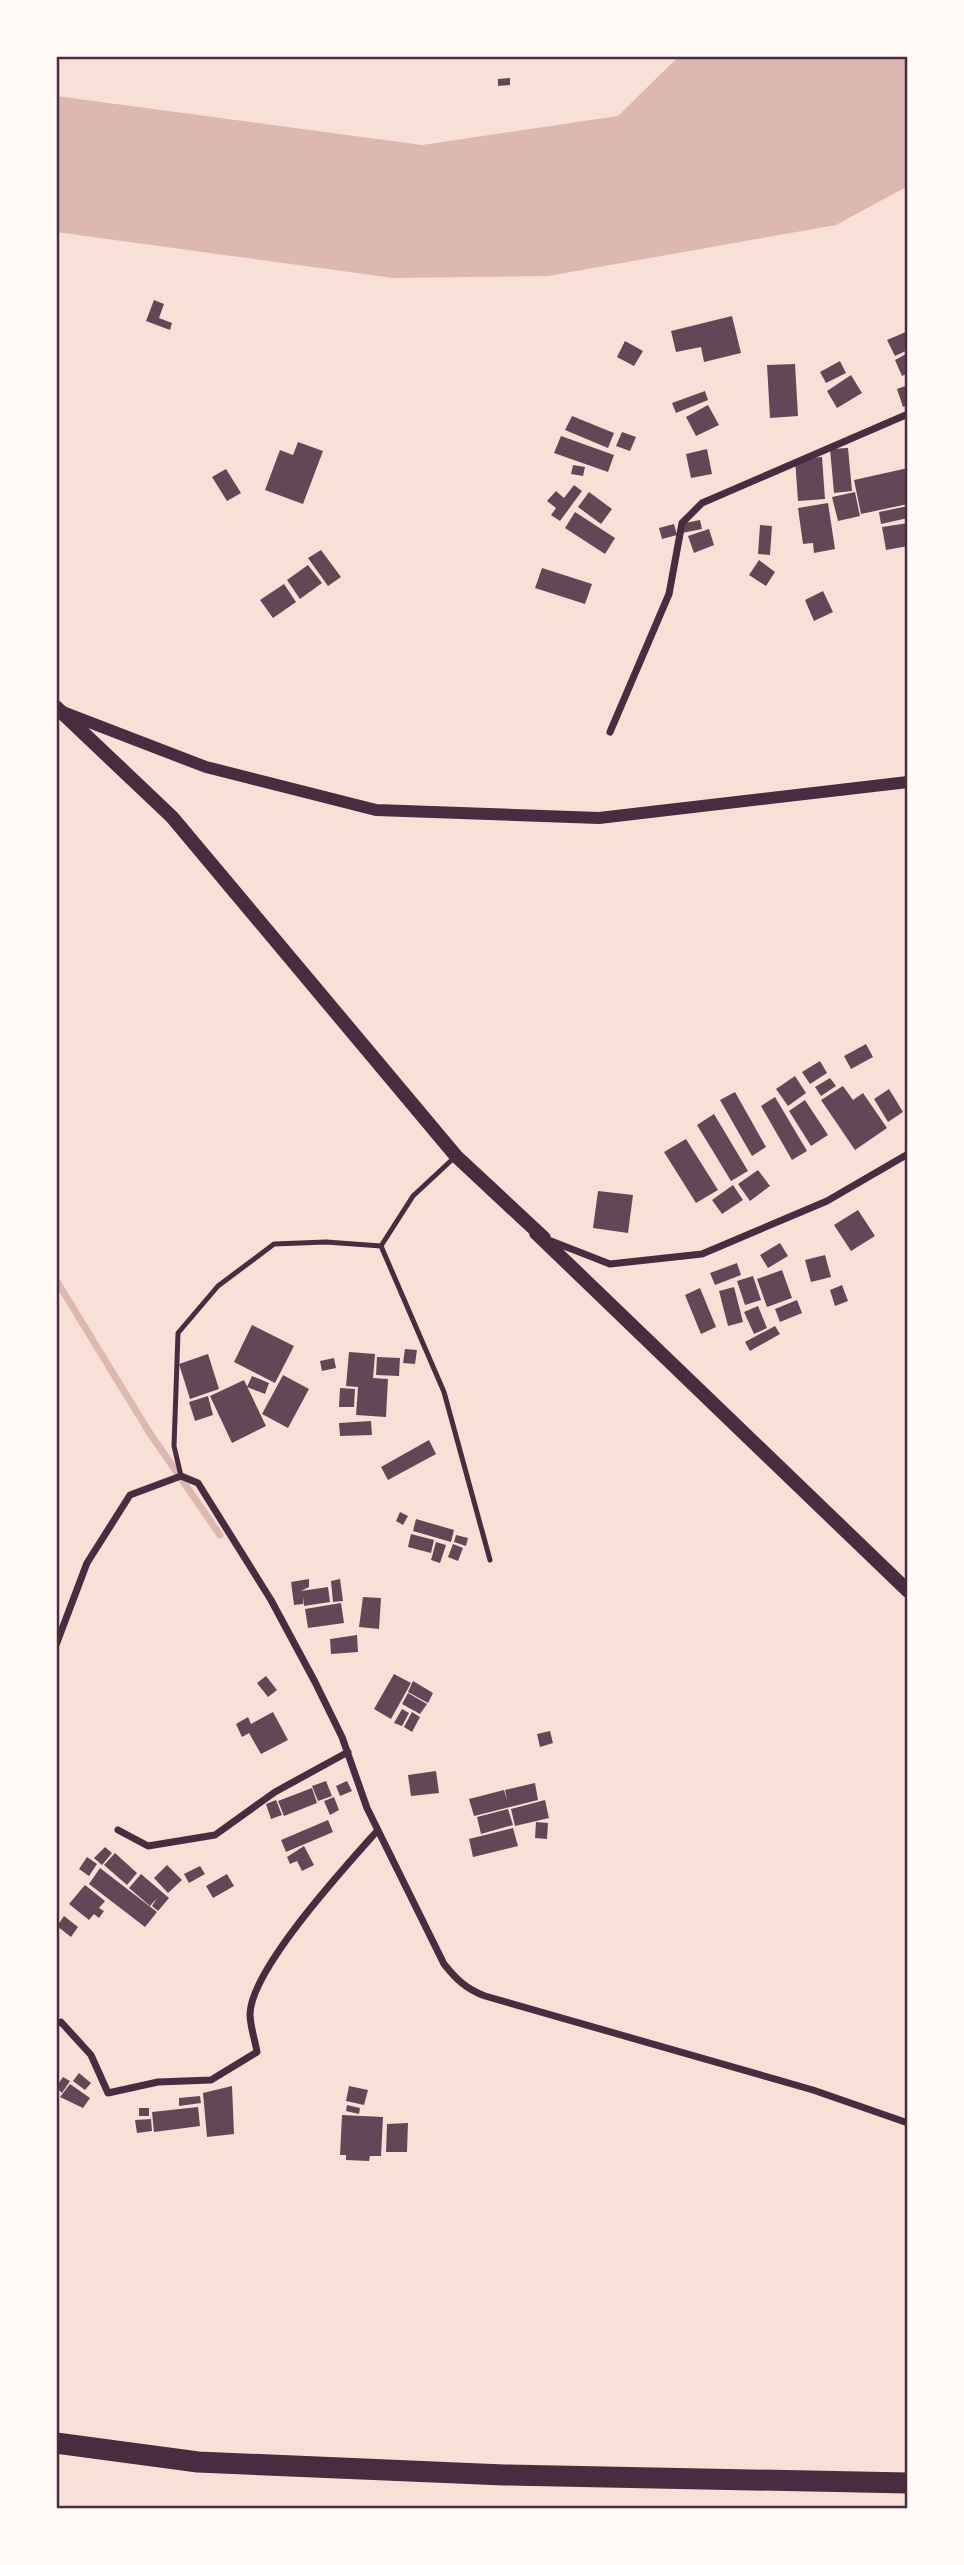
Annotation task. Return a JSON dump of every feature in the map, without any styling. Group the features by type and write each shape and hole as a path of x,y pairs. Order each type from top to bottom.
{"highway":[{"path":"56,2443 212,2463 504,2476 908,2483"}],"main road":[{"path":"57,709 172,817 456,1156 908,1591"},
{"path":"456,1156 544,1238"}],"street":[{"path":"610,732 669,594 682,523 687,514 702,503 908,414"},
{"path":"57,709 206,767 376,810 599,818 908,782"},
{"path":"544,1238 610,1264 702,1254 827,1201 908,1154"},
{"path":"56,1645 87,1563 130,1495 181,1476 198,1483 271,1600 348,1752 378,1830 444,1964 470,1990 813,2090 908,2123"},
{"path":"118,1830 148,1846 215,1835 275,1792 348,1752"},
{"path":"56,2024 61,2022 91,2055 108,2093 158,2082 211,2080 257,2052 250,2013 267,1968 323,1892 378,1830"}],"lane":[{"path":"381,1246 413,1196 456,1156"},
{"path":"181,1476 174,1446 178,1333 218,1286 274,1244 326,1242 381,1246"},
{"path":"381,1246 444,1392 490,1560"}],"shaded area":[{"path":"679,56 908,56 908,186 836,225 548,276 393,278 56,232 56,96 422,145 618,116"}],"building":[{"path":"510,78 510,85 498,86 498,79"},
{"path":"154,300 164,304 159,318 172,323 170,330 146,321"},
{"path":"732,316 741,353 704,362 701,347 676,352 671,331"},
{"path":"908,331 908,350 895,356 887,340"},
{"path":"625,341 643,351 634,366 617,357"},
{"path":"908,353 908,373 902,376 895,360"},
{"path":"840,361 846,373 826,383 820,372"},
{"path":"795,364 798,416 770,418 767,365"},
{"path":"851,375 862,393 837,408 827,391"},
{"path":"908,385 908,405 903,407 897,389"},
{"path":"705,391 708,400 676,413 672,403"},
{"path":"708,405 719,425 696,436 686,417"},
{"path":"572,416 614,433 608,448 565,430"},
{"path":"622,432 636,437 630,451 616,446"},
{"path":"561,436 614,455 608,472 554,453"},
{"path":"298,442 323,451 303,504 265,490 280,450 293,455"},
{"path":"848,448 852,491 834,493 830,449"},
{"path":"707,449 712,474 691,478 686,454"},
{"path":"822,457 825,499 798,501 795,459"},
{"path":"573,465 585,467 583,476 571,474"},
{"path":"908,468 908,504 861,514 854,480"},
{"path":"226,469 241,493 227,501 212,477"},
{"path":"574,485 582,491 560,521 551,515 556,508 547,501 556,491 564,498"},
{"path":"589,492 612,509 601,524 578,507"},
{"path":"855,492 860,516 838,521 832,497"},
{"path":"828,503 835,549 814,553 813,543 803,544 798,508"},
{"path":"908,506 908,518 881,524 879,512"},
{"path":"575,512 615,538 605,554 565,528"},
{"path":"700,520 702,529 682,533 680,524"},
{"path":"908,523 908,546 886,550 882,527"},
{"path":"674,524 677,535 662,539 659,528"},
{"path":"760,525 772,526 770,555 758,554"},
{"path":"709,529 714,545 694,553 688,536"},
{"path":"321,550 341,577 328,586 308,558"},
{"path":"759,560 775,572 766,586 749,575"},
{"path":"308,565 322,583 300,599 287,580"},
{"path":"542,568 592,584 585,604 535,588"},
{"path":"284,584 296,602 273,618 260,600"},
{"path":"823,591 833,612 814,621 805,600"},
{"path":"866,1044 873,1057 851,1069 844,1056"},
{"path":"820,1061 827,1073 810,1084 802,1072"},
{"path":"795,1076 806,1093 788,1106 776,1089"},
{"path":"830,1078 836,1086 821,1096 815,1087"},
{"path":"843,1086 853,1100 863,1093 887,1128 855,1150 821,1100"},
{"path":"889,1089 903,1112 888,1122 874,1099"},
{"path":"735,1092 766,1147 752,1156 720,1100"},
{"path":"775,1097 807,1151 792,1160 761,1106"},
{"path":"805,1100 828,1135 811,1146 789,1111"},
{"path":"714,1114 748,1171 731,1181 697,1125"},
{"path":"686,1139 718,1190 696,1203 664,1152"},
{"path":"758,1170 770,1186 750,1201 738,1184"},
{"path":"733,1185 743,1200 722,1214 712,1200"},
{"path":"598,1191 633,1195 628,1233 593,1228"},
{"path":"858,1210 875,1236 851,1251 834,1225"},
{"path":"780,1243 788,1256 768,1268 760,1255"},
{"path":"825,1255 831,1277 811,1282 805,1260"},
{"path":"737,1263 741,1275 715,1285 710,1273"},
{"path":"782,1270 792,1298 767,1307 757,1279"},
{"path":"753,1276 761,1300 745,1305 737,1281"},
{"path":"842,1285 848,1301 835,1306 830,1290"},
{"path":"734,1287 743,1322 728,1326 719,1291"},
{"path":"700,1288 716,1327 701,1334 685,1295"},
{"path":"797,1300 802,1313 780,1322 775,1309"},
{"path":"758,1306 767,1328 754,1334 744,1312"},
{"path":"252,1325 294,1346 275,1383 234,1362"},
{"path":"775,1326 780,1334 750,1351 745,1342"},
{"path":"405,1349 417,1350 415,1364 403,1363"},
{"path":"349,1352 375,1354 373,1378 388,1379 386,1417 356,1415 358,1387 346,1386"},
{"path":"208,1354 219,1389 190,1399 179,1364"},
{"path":"377,1357 400,1358 399,1376 376,1375"},
{"path":"334,1358 336,1368 322,1371 320,1361"},
{"path":"283,1375 309,1389 288,1428 262,1414"},
{"path":"252,1376 269,1383 265,1394 247,1387"},
{"path":"244,1380 266,1426 232,1443 210,1396"},
{"path":"340,1388 355,1389 354,1407 339,1407"},
{"path":"208,1396 213,1415 195,1421 189,1402"},
{"path":"371,1421 372,1435 340,1436 339,1423"},
{"path":"429,1440 436,1454 388,1480 381,1467"},
{"path":"400,1512 408,1516 403,1525 396,1521"},
{"path":"416,1519 454,1530 451,1542 413,1531"},
{"path":"411,1534 434,1540 431,1553 408,1547"},
{"path":"456,1535 468,1538 466,1546 454,1542"},
{"path":"436,1542 446,1545 440,1563 431,1560"},
{"path":"453,1544 463,1548 458,1561 448,1557"},
{"path":"309,1579 309,1587 301,1591 328,1587 330,1602 304,1606 303,1597 303,1604 294,1605 291,1582"},
{"path":"340,1579 343,1601 333,1602 331,1581"},
{"path":"363,1597 381,1598 379,1629 359,1627"},
{"path":"341,1603 344,1623 308,1628 305,1609"},
{"path":"357,1635 358,1652 331,1654 330,1639"},
{"path":"394,1674 411,1683 391,1719 374,1709"},
{"path":"266,1676 277,1690 268,1697 257,1683"},
{"path":"413,1681 433,1693 428,1703 408,1692"},
{"path":"408,1693 427,1704 420,1714 402,1704"},
{"path":"402,1709 409,1713 402,1726 394,1723"},
{"path":"273,1712 288,1740 261,1754 249,1733 242,1737 236,1724 248,1717 251,1724"},
{"path":"412,1712 420,1717 412,1732 404,1727"},
{"path":"550,1731 553,1743 540,1747 537,1734"},
{"path":"436,1771 439,1793 411,1796 408,1775"},
{"path":"326,1781 332,1796 318,1801 312,1786"},
{"path":"347,1781 352,1791 340,1796 336,1786"},
{"path":"535,1783 538,1800 474,1816 469,1799 504,1790 507,1800 505,1790"},
{"path":"312,1788 317,1803 284,1816 278,1801"},
{"path":"334,1797 339,1810 330,1815 324,1801"},
{"path":"276,1800 282,1815 271,1819 266,1804"},
{"path":"545,1800 549,1818 515,1826 511,1809"},
{"path":"508,1809 513,1825 481,1834 477,1817"},
{"path":"328,1820 333,1832 286,1852 281,1840"},
{"path":"536,1822 548,1823 547,1839 535,1838"},
{"path":"513,1828 518,1846 473,1857 469,1839"},
{"path":"304,1846 314,1865 302,1871 297,1861 290,1864 287,1857"},
{"path":"105,1847 112,1853 102,1865 94,1858"},
{"path":"115,1853 137,1873 127,1885 104,1865"},
{"path":"87,1857 97,1864 89,1876 79,1869"},
{"path":"167,1865 182,1880 168,1893 154,1878"},
{"path":"200,1866 205,1874 189,1883 184,1874"},
{"path":"100,1868 157,1912 145,1927 89,1884"},
{"path":"141,1874 169,1898 158,1911 152,1906 157,1898 150,1906 129,1888"},
{"path":"227,1874 234,1886 213,1898 206,1886"},
{"path":"85,1885 105,1901 99,1908 104,1911 99,1918 94,1914 89,1920 69,1904"},
{"path":"64,1916 78,1927 71,1937 57,1926"},
{"path":"79,2073 91,2083 85,2090 73,2081"},
{"path":"63,2077 70,2081 62,2093 56,2087"},
{"path":"70,2084 90,2098 83,2108 60,2097"},
{"path":"232,2086 234,2134 207,2137 203,2093"},
{"path":"349,2086 368,2090 364,2105 346,2101"},
{"path":"200,2096 201,2103 179,2106 179,2098"},
{"path":"347,2105 360,2108 359,2114 346,2111"},
{"path":"198,2107 200,2126 154,2132 152,2112"},
{"path":"139,2108 149,2108 149,2116 139,2116"},
{"path":"342,2115 383,2117 381,2156 370,2156 369,2161 346,2160 346,2155 340,2155"},
{"path":"151,2119 152,2131 137,2133 135,2120"},
{"path":"408,2123 407,2152 386,2152 387,2124"}],"waterway":[{"path":"56,1280 149,1432 220,1535"}]}
